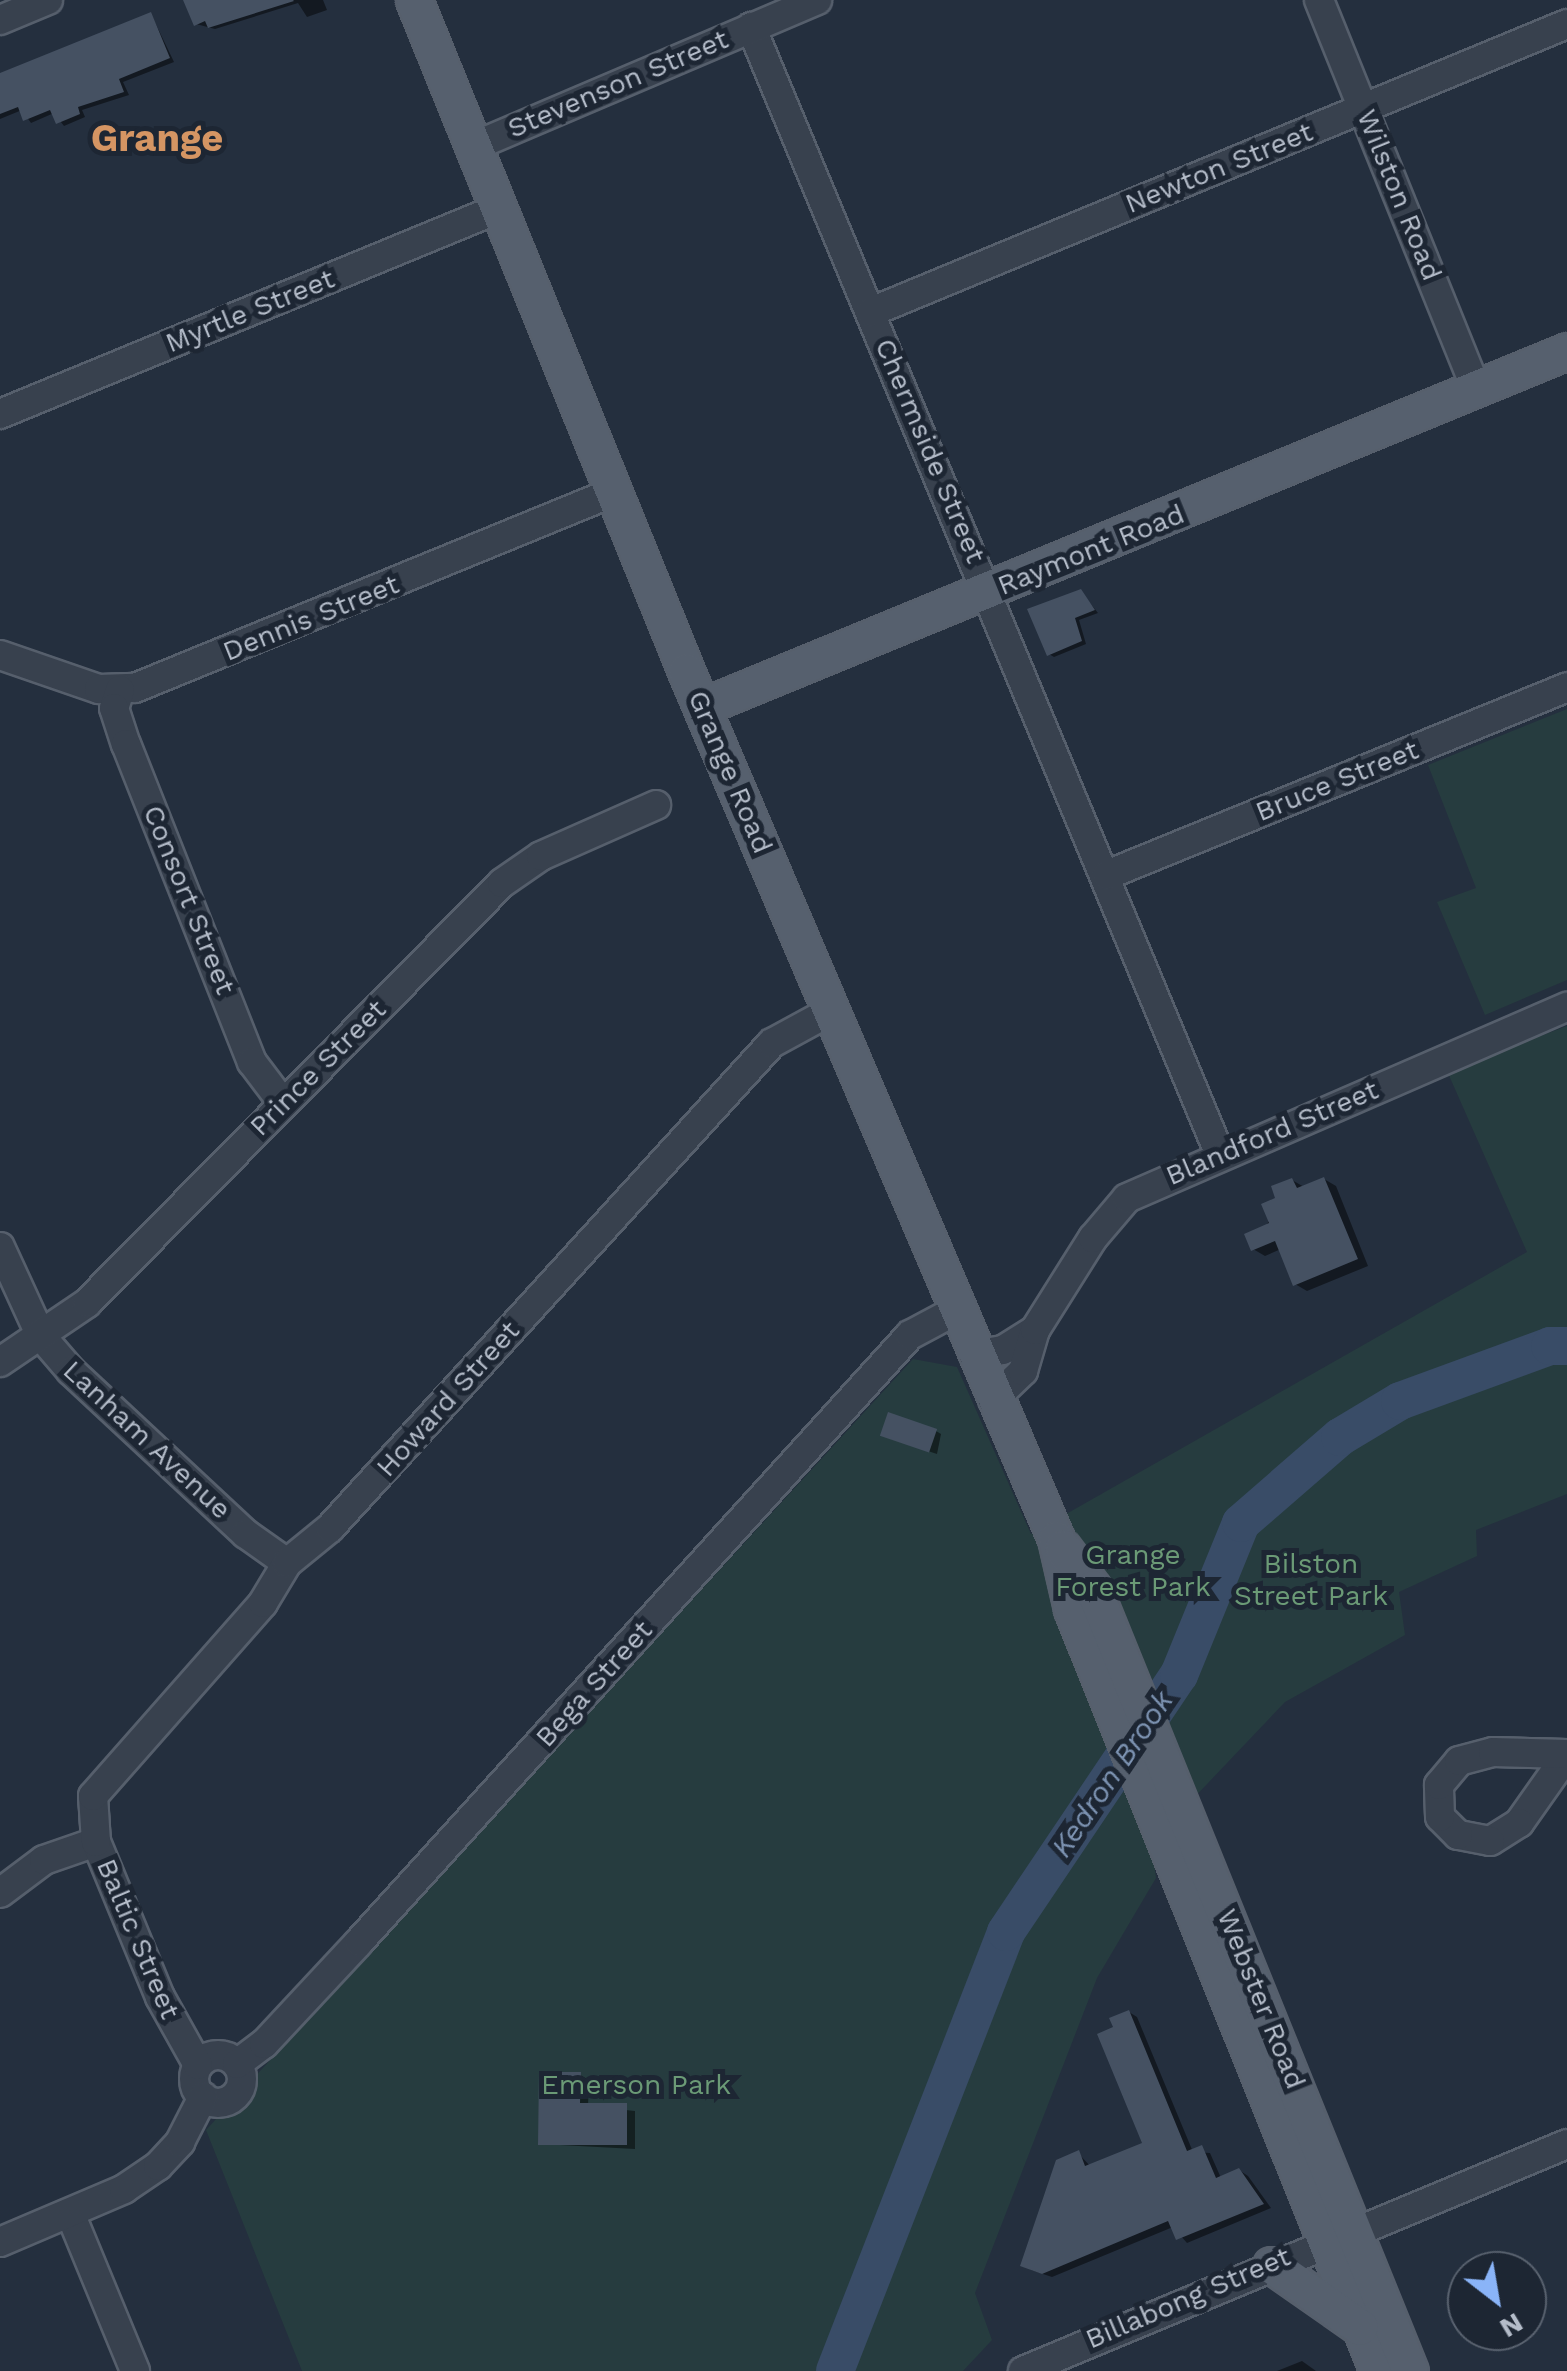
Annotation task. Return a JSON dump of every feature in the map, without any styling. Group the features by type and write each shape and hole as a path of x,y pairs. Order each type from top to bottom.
{"main road":[{"name":"Grange Road","path":"414,0 829,1012 993,1400 1056,1539 1093,1588 1100,1640"},
{"name":"Raymont Road","path":"704,706 1567,351"},
{"name":"Raymont Road","path":"1477,391 1567,369"},
{"name":"Webster Road","path":"1100,1640 1340,2235 1410,2371"},
{"name":"Webster Road","path":"1340,2235 1360,2327 1378,2371"},
{"path":"1271,2265 1360,2327"}],"street":[{"path":"0,20 48,0"},
{"name":"Stevenson Street","path":"474,146 817,0"},
{"name":"Wilston Road","path":"1319,0 1477,391"},
{"name":"Newton Street","path":"871,312 1567,24"},
{"name":"Chermside Street","path":"751,27 1107,875 1220,1155"},
{"name":"Myrtle Street","path":"0,414 500,208"},
{"name":"Dennis Street","path":"120,690 176,674 616,491"},
{"path":"0,654 120,690"},
{"name":"Bruce Street","path":"1107,875 1567,688"},
{"name":"Consort Street","path":"120,690 114,708 120,726 252,1062 283,1103"},
{"name":"Prince Street","path":"0,1362 87,1302 517,870 656,805"},
{"name":"Blandford Street","path":"993,1400 1023,1370 1035,1330 1115,1208 1220,1155 1567,1007"},
{"name":"Howard Street","path":"90,1808 130,1752 263,1603 287,1563 330,1528 772,1044 829,1012"},
{"name":"Lanham Avenue","path":"0,1246 42,1336 231,1520 287,1563"},
{"name":"Bega Street","path":"237,2064 264,2044 359,1942 910,1335 955,1311"},
{"path":"974,1355 1010,1347 1035,1330"},
{"path":"1493,1752 1567,1754 1520,1823 1490,1840 1458,1835 1440,1816 1438,1785 1459,1761 1493,1752"},
{"name":"Baltic Street","path":"90,1808 96,1842 160,1997 198,2065"},
{"path":"0,1893 44,1860 96,1842"},
{"path":"218,2055 237,2064 238,2092 222,2102 203,2097 194,2076 198,2065 218,2055"},
{"path":"0,2242 70,2213 158,2166 180,2142 203,2097"},
{"name":"Billabong Street","path":"1022,2371 1340,2235 1567,2144"},
{"path":"70,2213 135,2371"}],"green space":[{"path":"1567,709 1567,980 1485,1015 1437,902 1476,888 1428,765"},
{"name":"Emerson Park","path":"1567,1026 1567,1494 1476,1530 1477,1556 1399,1592 1405,1635 1285,1702 1151,1843 1156,1878 1097,1978 975,2293 992,2340 963,2371 302,2371 206,2130 913,1359 957,1367 1031,1534 1527,1252 1447,1071"}],"building":[{"path":"183,0 294,1 208,28 205,21 194,26"},
{"path":"151,12 170,58 119,79 124,92 78,107 80,114 56,124 50,110 23,121 18,107 0,114 0,73"},
{"path":"1081,589 1095,610 1075,618 1082,641 1047,656 1027,609"},
{"path":"1324,1177 1358,1259 1293,1286 1275,1241 1251,1251 1244,1234 1269,1223 1261,1204 1275,1198 1271,1186 1292,1178 1297,1188"},
{"path":"888,1412 937,1429 929,1453 880,1436"},
{"path":"1129,2010 1187,2151 1202,2145 1216,2178 1239,2168 1264,2204 1176,2240 1168,2221 1042,2274 1020,2266 1056,2160 1079,2150 1085,2166 1142,2143 1097,2034 1113,2027 1109,2018"},
{"path":"539,2072 581,2072 580,2103 627,2103 627,2145 538,2145"}],"waterway":[{"name":"Kedron Brook","path":"835,2371 1006,1932 1179,1675 1241,1523 1340,1437 1400,1401 1550,1346 1567,1346"}],"district":[{"name":"Grange","path":"157,139"}],"park label":[{"name":"Grange Forest Park","path":"1133,1571"},
{"name":"Bilston Street Park","path":"1311,1580"}]}
